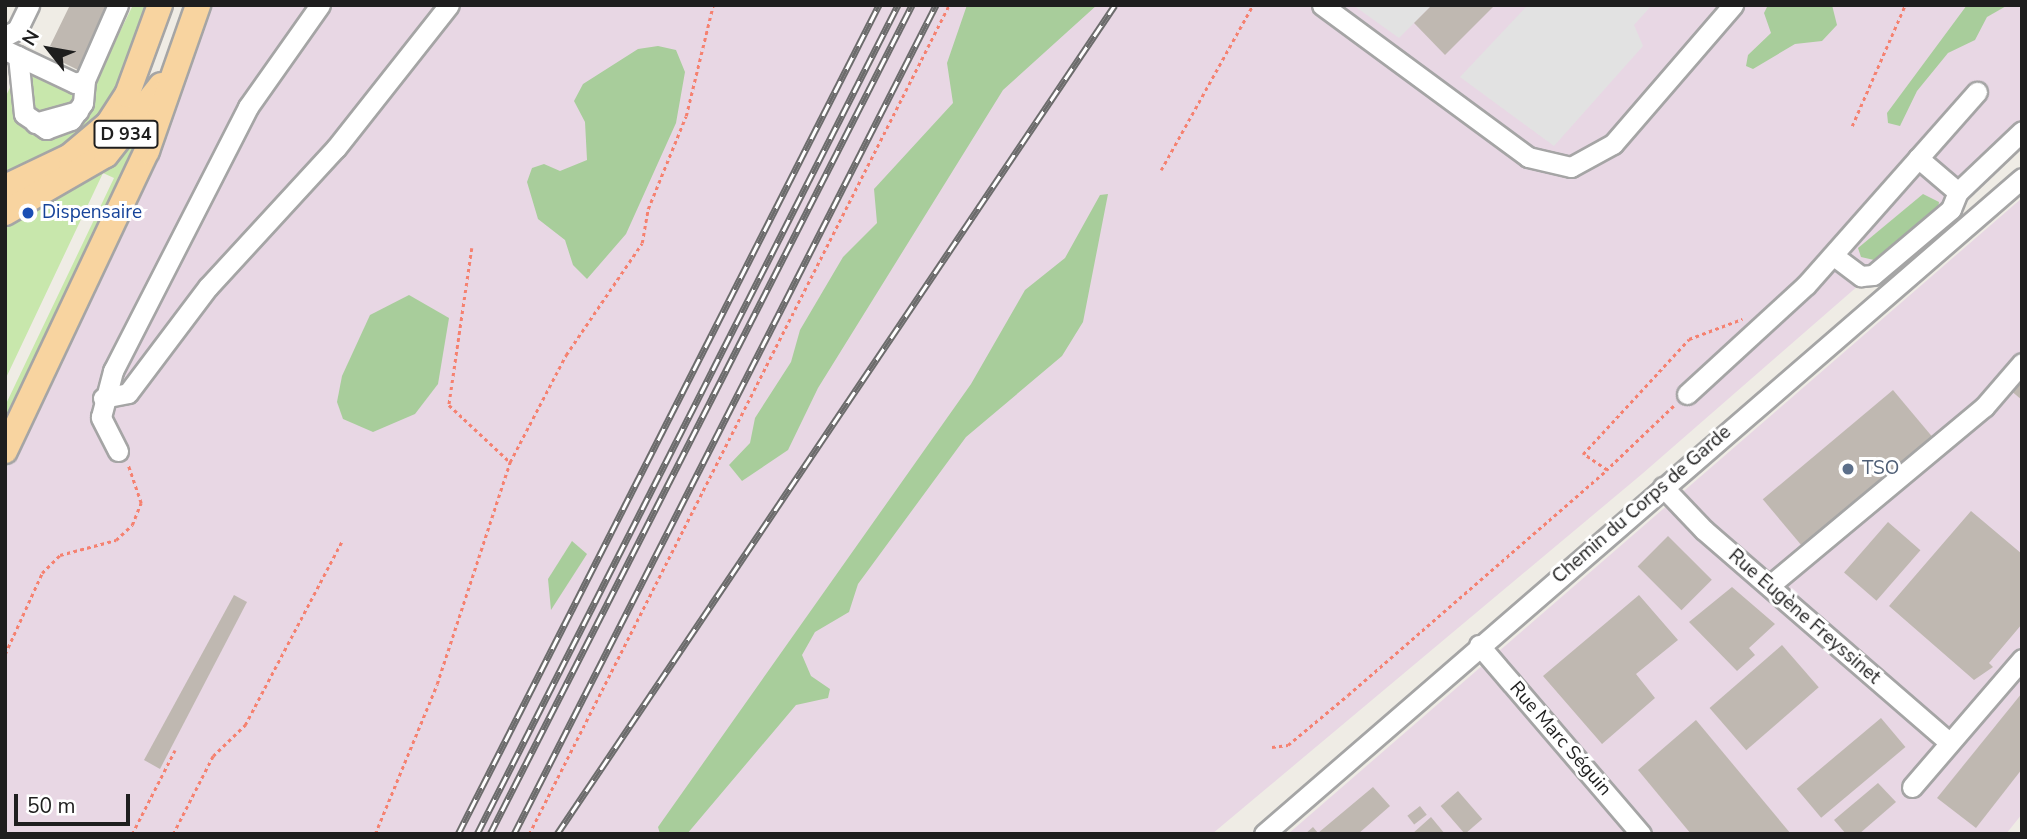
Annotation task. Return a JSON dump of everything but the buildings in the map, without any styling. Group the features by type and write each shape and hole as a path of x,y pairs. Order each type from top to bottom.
{"main road":[{"name":"D 934","path":"5,187 70,156 107,124 127,95 160,5"},
{"name":"D 934","path":"5,213 90,167 122,140 160,88 189,5"},
{"name":"D 934","path":"5,452 146,151 198,5"}],"street":[{"path":"5,36 18,30 29,5"},
{"path":"11,53 21,106 35,123 53,129 78,111 85,80 118,5"},
{"path":"118,452 106,436 103,398 248,107 320,5"},
{"path":"103,398 128,393 208,287 336,148 449,5"},
{"path":"1322,5 1528,157 1571,167 1613,144 1733,5"},
{"path":"11,53 75,83 85,80"},
{"path":"1687,394 1833,256 1977,92"},
{"path":"1833,256 1861,276 1873,275 1951,209 1958,192 2022,131"},
{"path":"1919,158 1958,192"},
{"name":"Chemin du Corps de Garde","path":"1268,832 1479,645 2022,178"},
{"path":"1769,586 1984,407 2022,363"},
{"name":"Rue Eugène Freyssinet","path":"1663,487 1769,586 1949,742"},
{"name":"Rue Marc Séguin","path":"1479,645 1641,834"},
{"path":"1913,787 2022,659"}],"path":[{"path":"375,834 437,684 510,461 566,355 642,243 648,209 686,116 713,5"},
{"path":"529,834 948,5"},
{"path":"1161,170 1253,5"},
{"path":"1853,126 1905,5"},
{"path":"472,248 449,405 510,461"},
{"path":"1607,470 1583,454 1689,339 1745,318"},
{"path":"1272,747 1288,745 1348,695 1607,470 1687,394"},
{"path":"5,654 43,573 60,555 116,540 132,525 141,503 137,476 118,452"},
{"path":"173,834 213,756 245,724 342,541"},
{"path":"132,834 175,750"}],"shaded area":[{"path":"207,5 2022,5 2022,143 1642,474 1212,834 5,834 5,471 116,234"},
{"path":"1353,5 1432,5 1399,38"},
{"path":"1528,5 1652,5 1634,25 1643,46 1554,146 1460,77"},
{"path":"2022,198 2022,814 2006,834 1288,834"}],"green space":[{"path":"133,5 155,5 134,68 95,131 5,182 5,98 15,77 28,125 90,93"},
{"path":"967,5 1097,5 1003,90 818,388 788,450 742,481 729,465 750,443 755,418 791,362 800,330 843,257 877,223 874,189 953,103 947,63"},
{"path":"1768,5 1832,5 1837,25 1822,41 1795,44 1753,69 1746,66 1748,55 1771,33 1764,13"},
{"path":"1967,5 2008,5 1987,17 1975,40 1948,53 1917,91 1900,126 1888,123 1887,113"},
{"path":"658,46 676,50 685,72 676,123 626,234 587,279 573,265 565,240 538,219 527,182 532,168 544,164 560,171 587,160 585,122 574,101 583,84 638,49"},
{"path":"22,64 82,92 77,104 34,115"},
{"path":"151,113 5,441 5,406 114,178 103,173 5,380 5,224 34,214"},
{"path":"1108,194 1083,322 1062,356 966,437 858,584 849,612 815,632 802,655 811,676 830,689 828,698 796,705 687,834 660,834 658,827 971,384 1025,290 1065,258 1100,195"},
{"path":"1923,194 1939,202 1938,209 1874,260 1861,257 1858,248"},
{"path":"409,295 449,318 438,384 415,414 373,432 343,419 337,402 342,376 370,315"},
{"path":"572,541 587,554 551,610 548,579"}],"railway":[{"path":"458,834 879,5"},
{"path":"477,834 898,5"},
{"path":"490,834 912,5"},
{"path":"514,834 936,5"},
{"path":"557,834 1115,5"}],"place":[{"name":"Dispensaire","path":"28,213"},
{"name":"TSO","path":"1848,469"}]}
